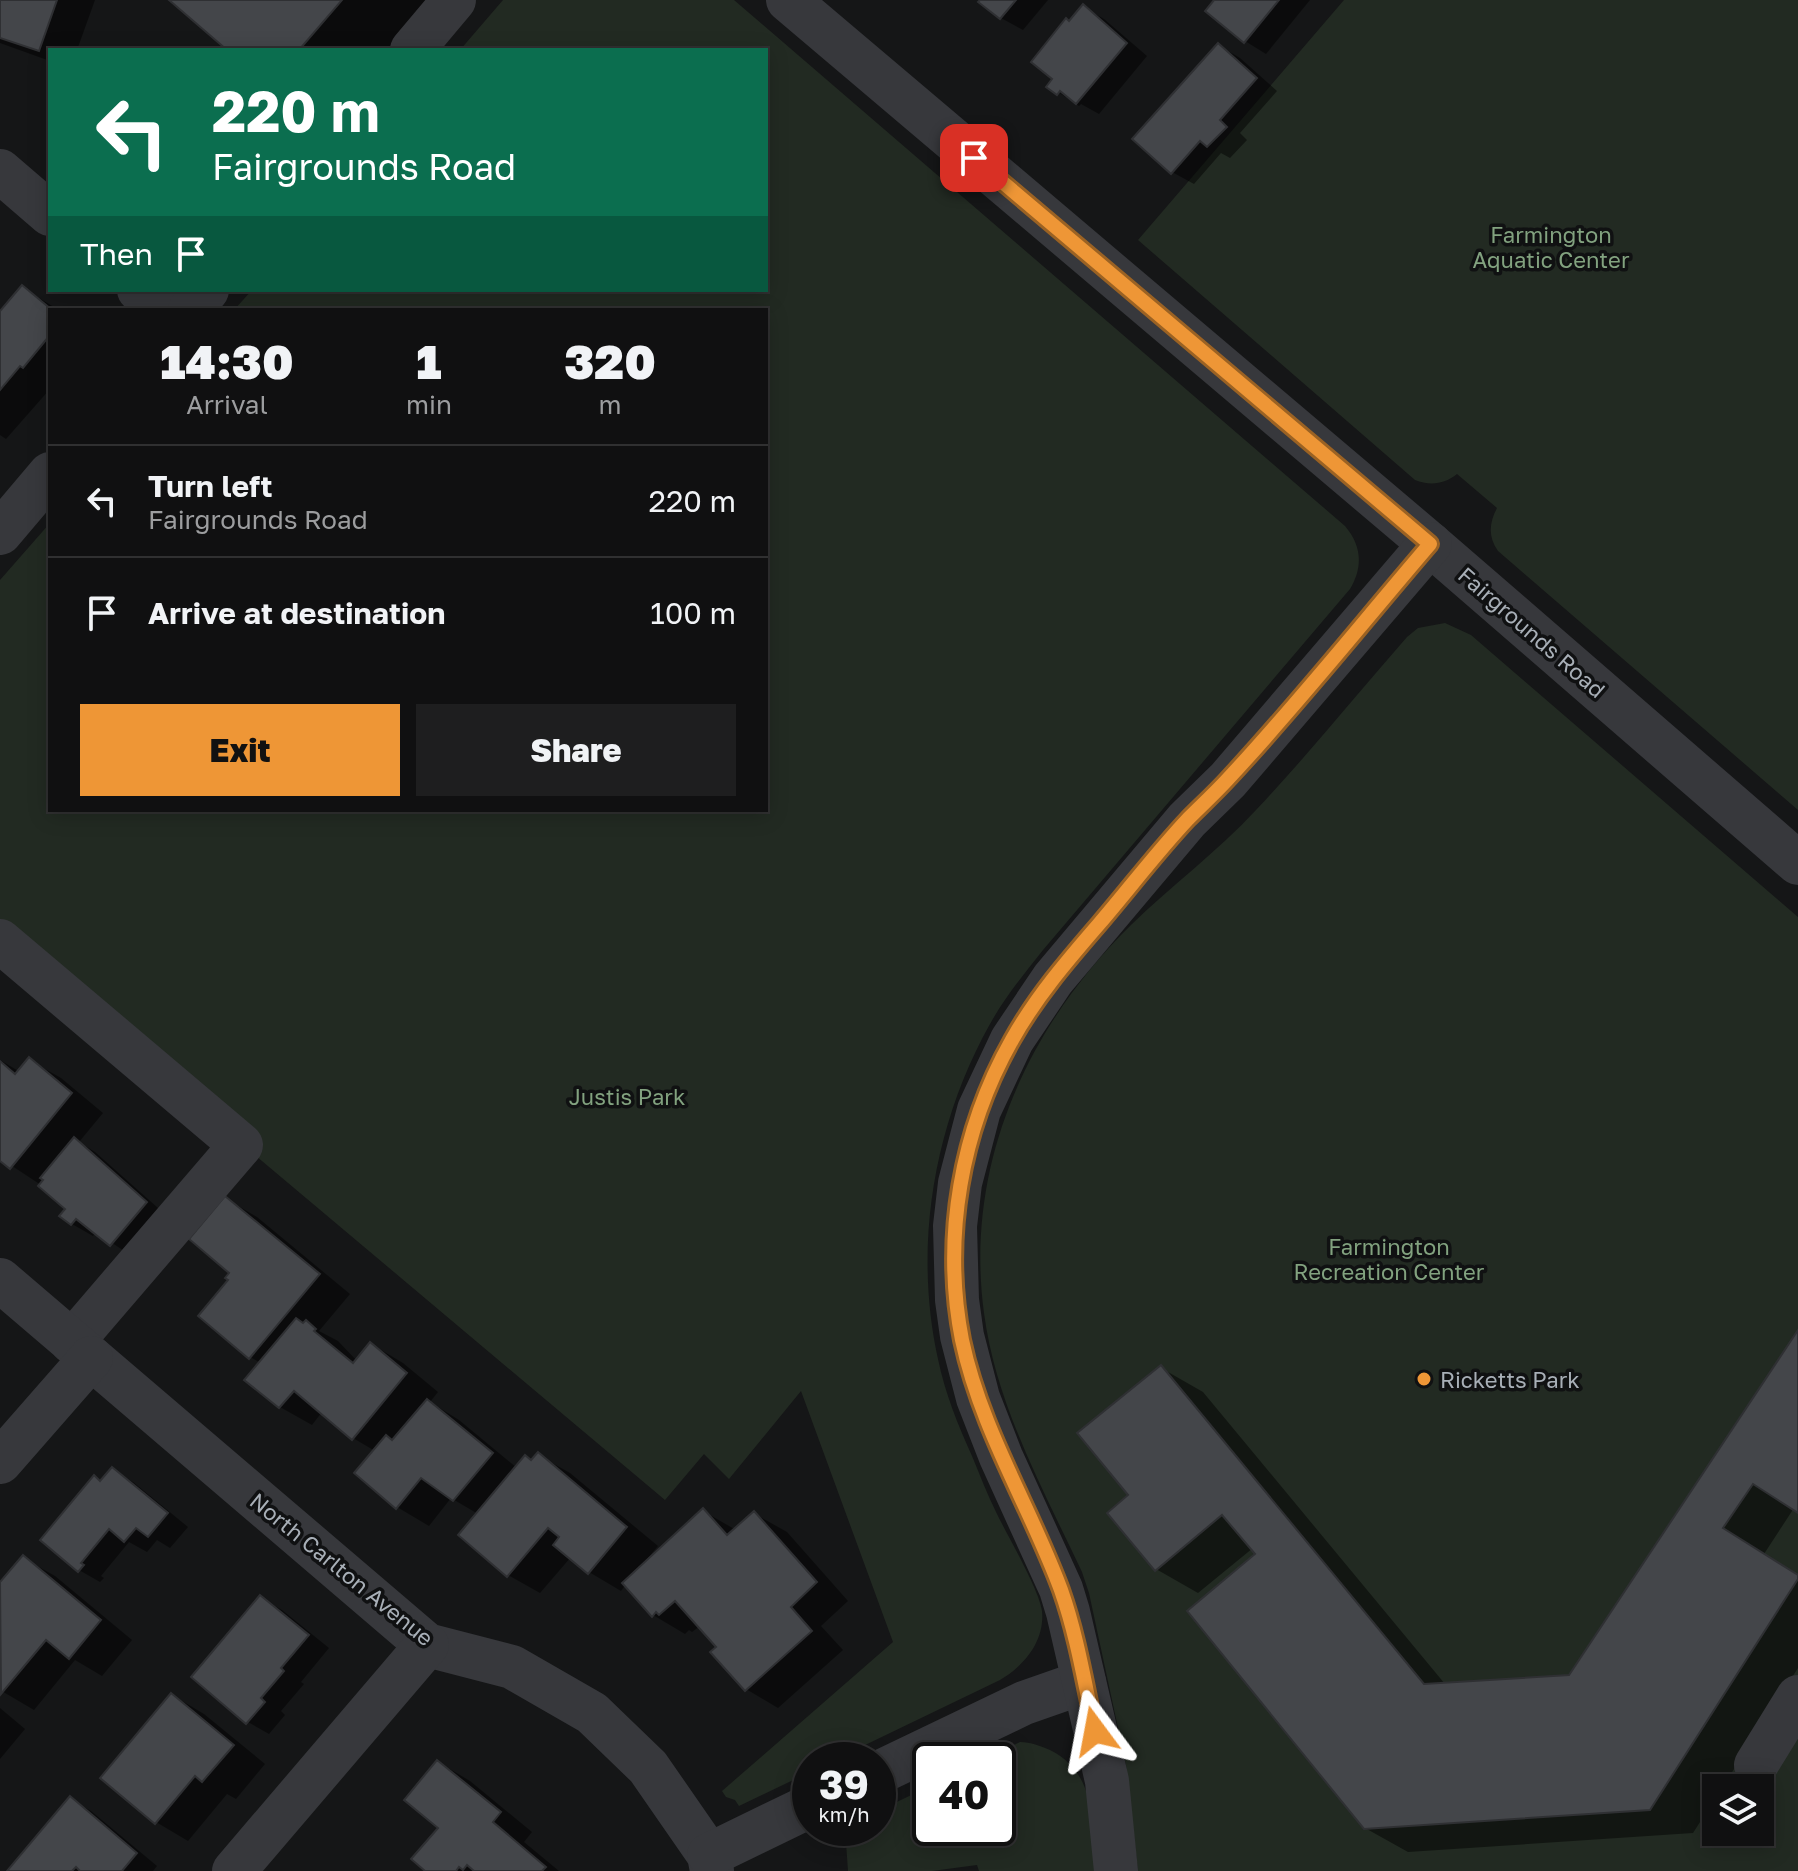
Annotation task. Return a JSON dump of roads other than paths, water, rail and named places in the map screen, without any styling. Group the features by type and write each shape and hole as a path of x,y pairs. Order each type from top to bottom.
{"street":[{"path":"414,48 454,0"},
{"name":"Fairgrounds Road","path":"811,7 1798,863"},
{"path":"0,171 48,212"},
{"path":"141,292 160,308"},
{"path":"192,308 205,292"},
{"path":"0,533 48,476"},
{"path":"1116,1871 1107,1781 1061,1589 1001,1457 978,1398 962,1336 957,1300 955,1226 960,1183 979,1110 1012,1040 1053,979 1187,820 1228,780 1430,544"},
{"path":"0,941 241,1145 81,1350 0,1462"},
{"name":"North Carlton Avenue","path":"0,1280 427,1645 512,1667 592,1713 648,1767 710,1863 792,1816"},
{"path":"234,1871 427,1645"},
{"path":"896,1764 1024,1703 1084,1682"},
{"path":"1756,1765 1798,1697"}],"place":[{"name":"Ricketts Park","path":"1424,1379"}],"park label":[{"name":"Farmington Aquatic Center","path":"1551,246"},
{"name":"Justis Park","path":"627,1096"},
{"name":"Farmington Recreation Center","path":"1389,1258"}]}
